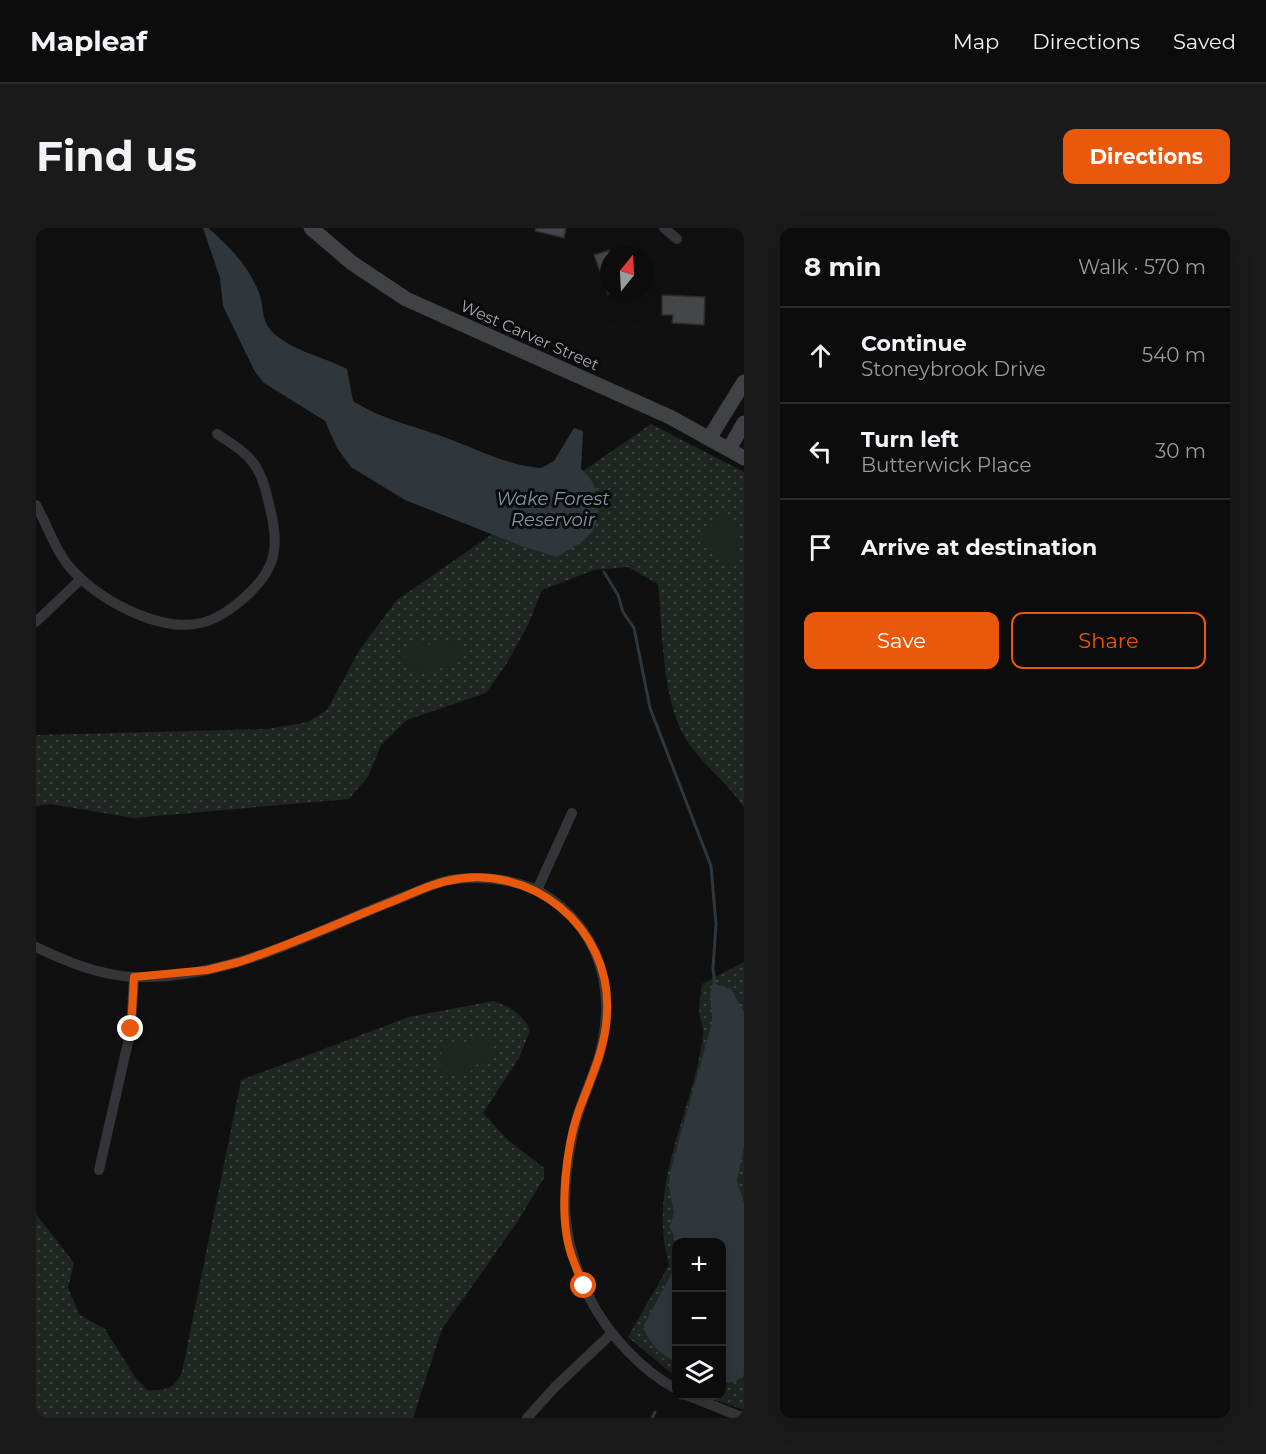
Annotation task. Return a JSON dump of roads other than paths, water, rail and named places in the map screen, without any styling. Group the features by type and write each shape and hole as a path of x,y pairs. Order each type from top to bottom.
{"street":[{"name":"West Carver Street","path":"311,228 352,263 406,299 710,437 744,458"},
{"path":"664,228 677,239"},
{"path":"710,437 744,382"},
{"path":"729,449 744,423"},
{"path":"36,505 60,554 81,579 99,593 132,612 163,622 190,625 223,614 258,585 273,559 276,539 264,480 252,459 217,434"},
{"path":"36,622 81,579"},
{"path":"537,890 572,813"},
{"path":"36,947 94,970 134,977 207,970 239,962 447,881 491,879 537,890 556,903 584,931 598,956 607,1000 606,1027 573,1131 565,1225 575,1266 612,1334 659,1379 672,1387"},
{"path":"99,1170 131,1029 134,977"},
{"path":"527,1418 562,1380 612,1334"},
{"path":"701,1400 744,1418"}],"water":[{"name":"Wake Forest Reservoir","path":"203,228 208,228 238,257 255,283 261,297 265,320 276,336 295,347 347,369 353,401 364,407 504,460 541,468 554,461 574,428 583,431 581,469 593,483 599,510 594,528 588,536 557,557 524,547 405,500 351,467 337,448 325,421 264,383 255,372 223,306 220,278"},
{"path":"713,983 731,989 744,1012 744,1147 737,1181 744,1203 744,1375 735,1382 726,1383 726,1238 675,1238 669,1227 674,1213 669,1187 670,1172 712,1023 711,988"},
{"path":"672,1273 672,1360 651,1343 644,1325"}],"waterway":[{"path":"604,572 618,595 623,612 634,628 650,708 711,866 716,924 713,968 715,986"},
{"path":"652,1418 655,1412"}]}
